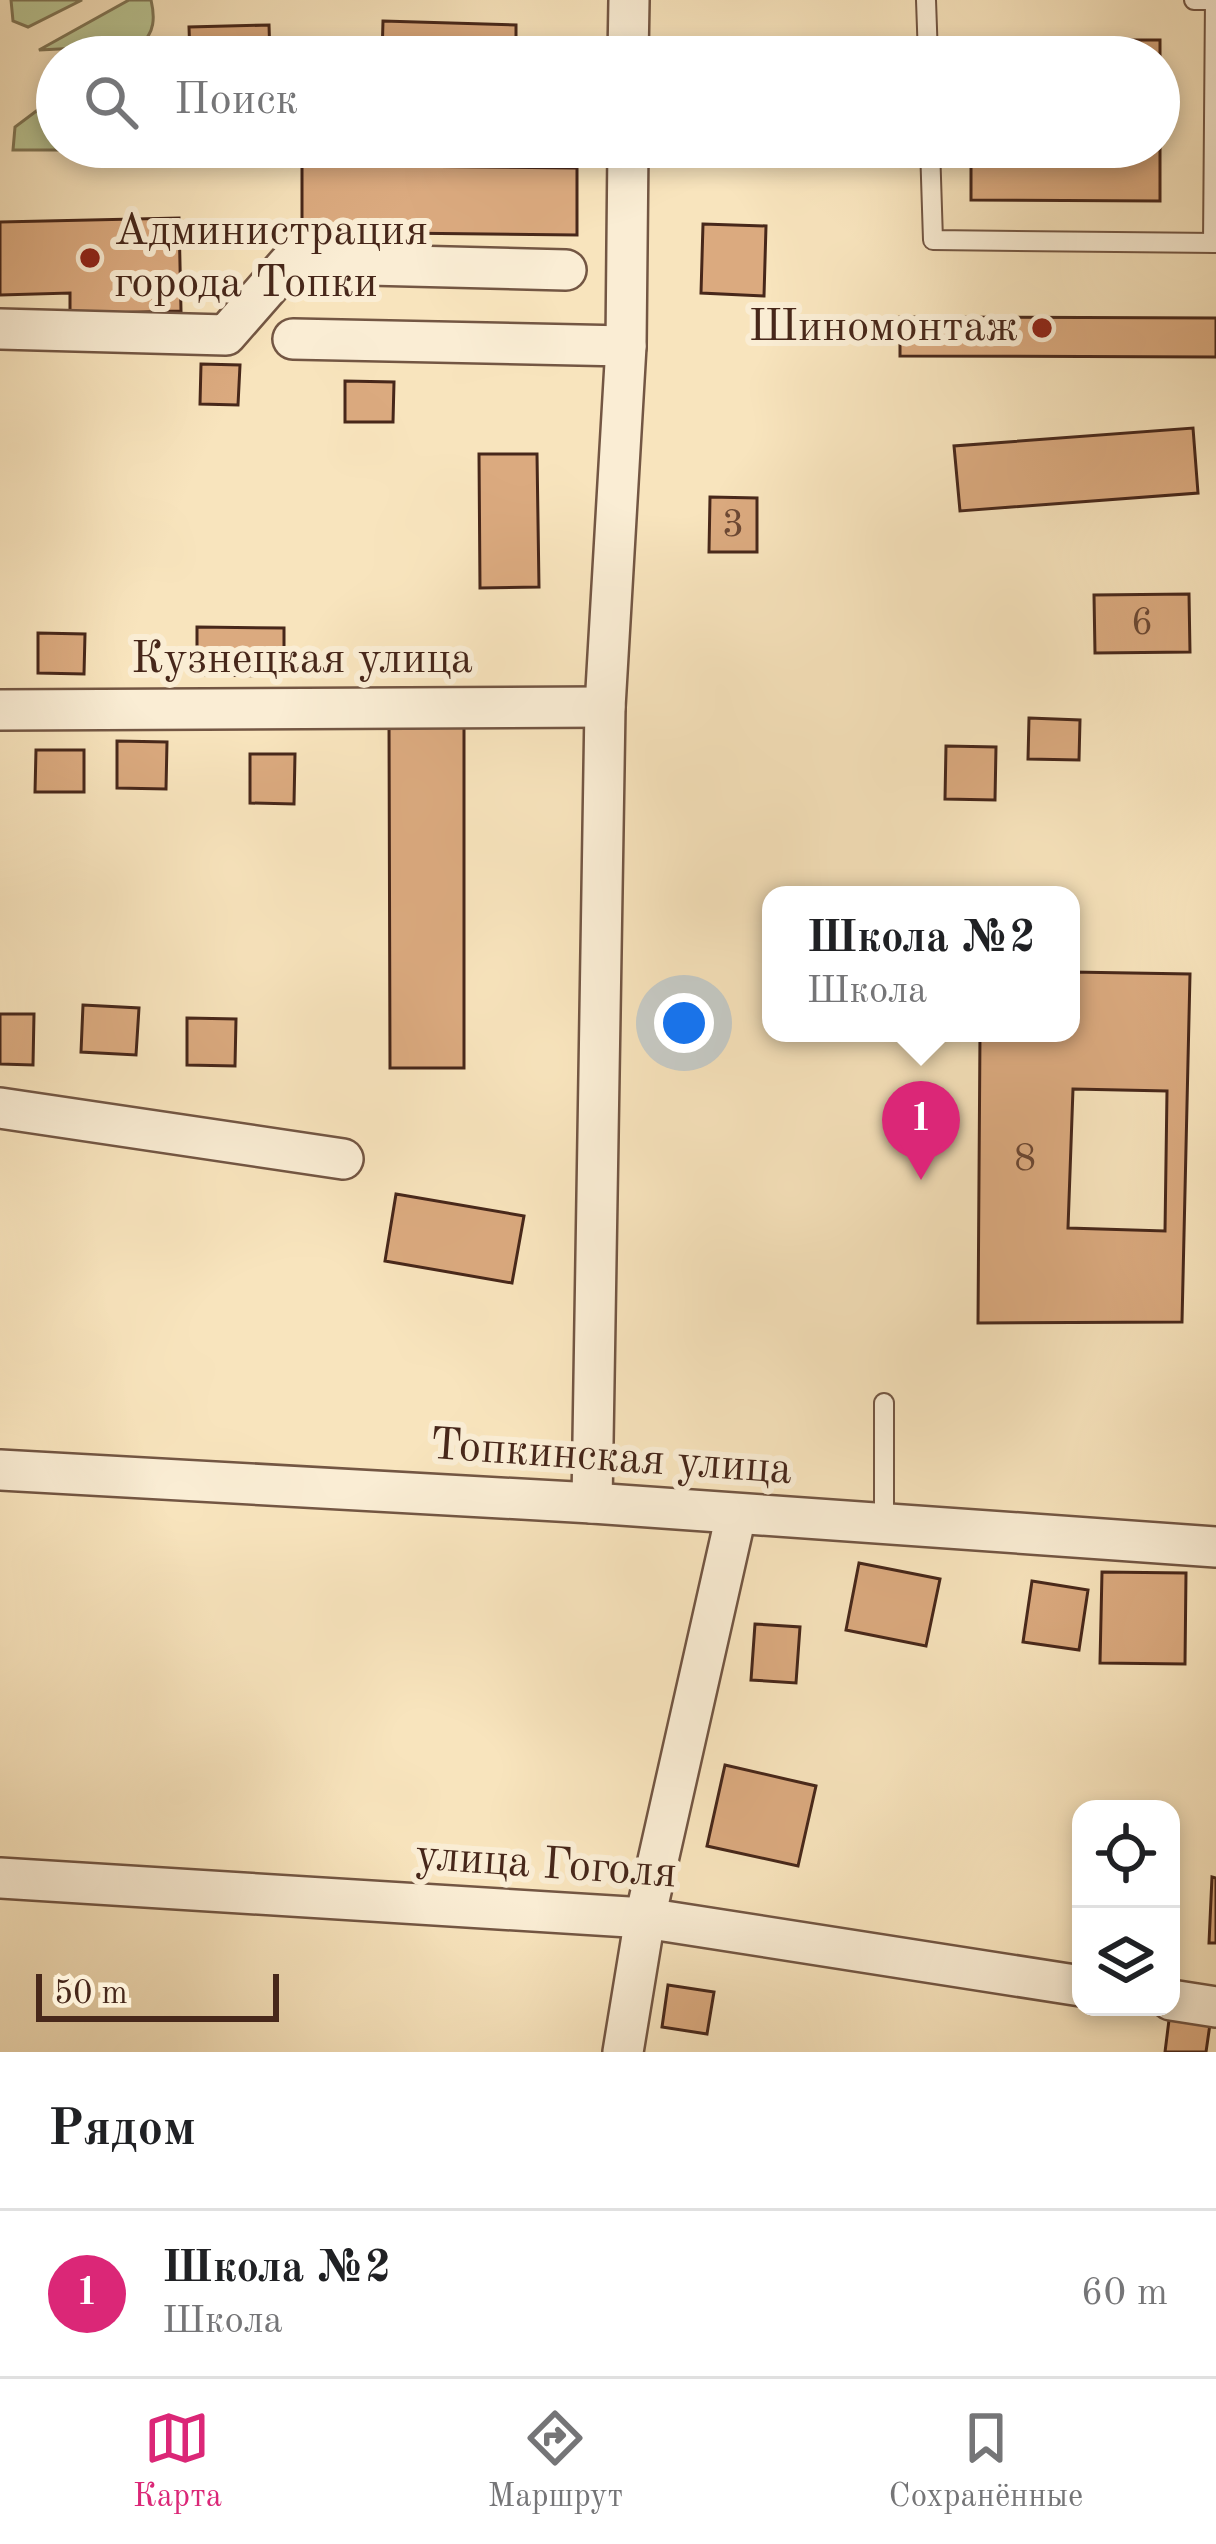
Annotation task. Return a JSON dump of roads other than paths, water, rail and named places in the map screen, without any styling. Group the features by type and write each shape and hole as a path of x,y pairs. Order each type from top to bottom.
{"street":[{"path":"628,36 629,0"},
{"path":"592,1503 605,707 626,346 628,168"},
{"path":"0,329 226,335 290,262 566,270"},
{"path":"293,339 626,346"},
{"name":"Кузнецкая улица","path":"0,710 605,707"},
{"path":"0,1108 343,1159"},
{"name":"Топкинская улица","path":"0,1470 592,1503 1216,1547"},
{"path":"623,2052 645,1918 736,1515"},
{"name":"улица Гоголя","path":"0,1878 645,1918 1072,1985"},
{"path":"1180,2001 1216,2007"}],"lane":[{"path":"926,0 927,36"},
{"path":"931,168 933,240 1215,243 1215,0 1194,0"},
{"path":"884,1403 884,1525"}],"place":[{"name":"Администрация города Топки","path":"90,258"},
{"name":"Шиномонтаж","path":"1042,328"},
{"name":"Школа №2","path":"921,1180"}]}
